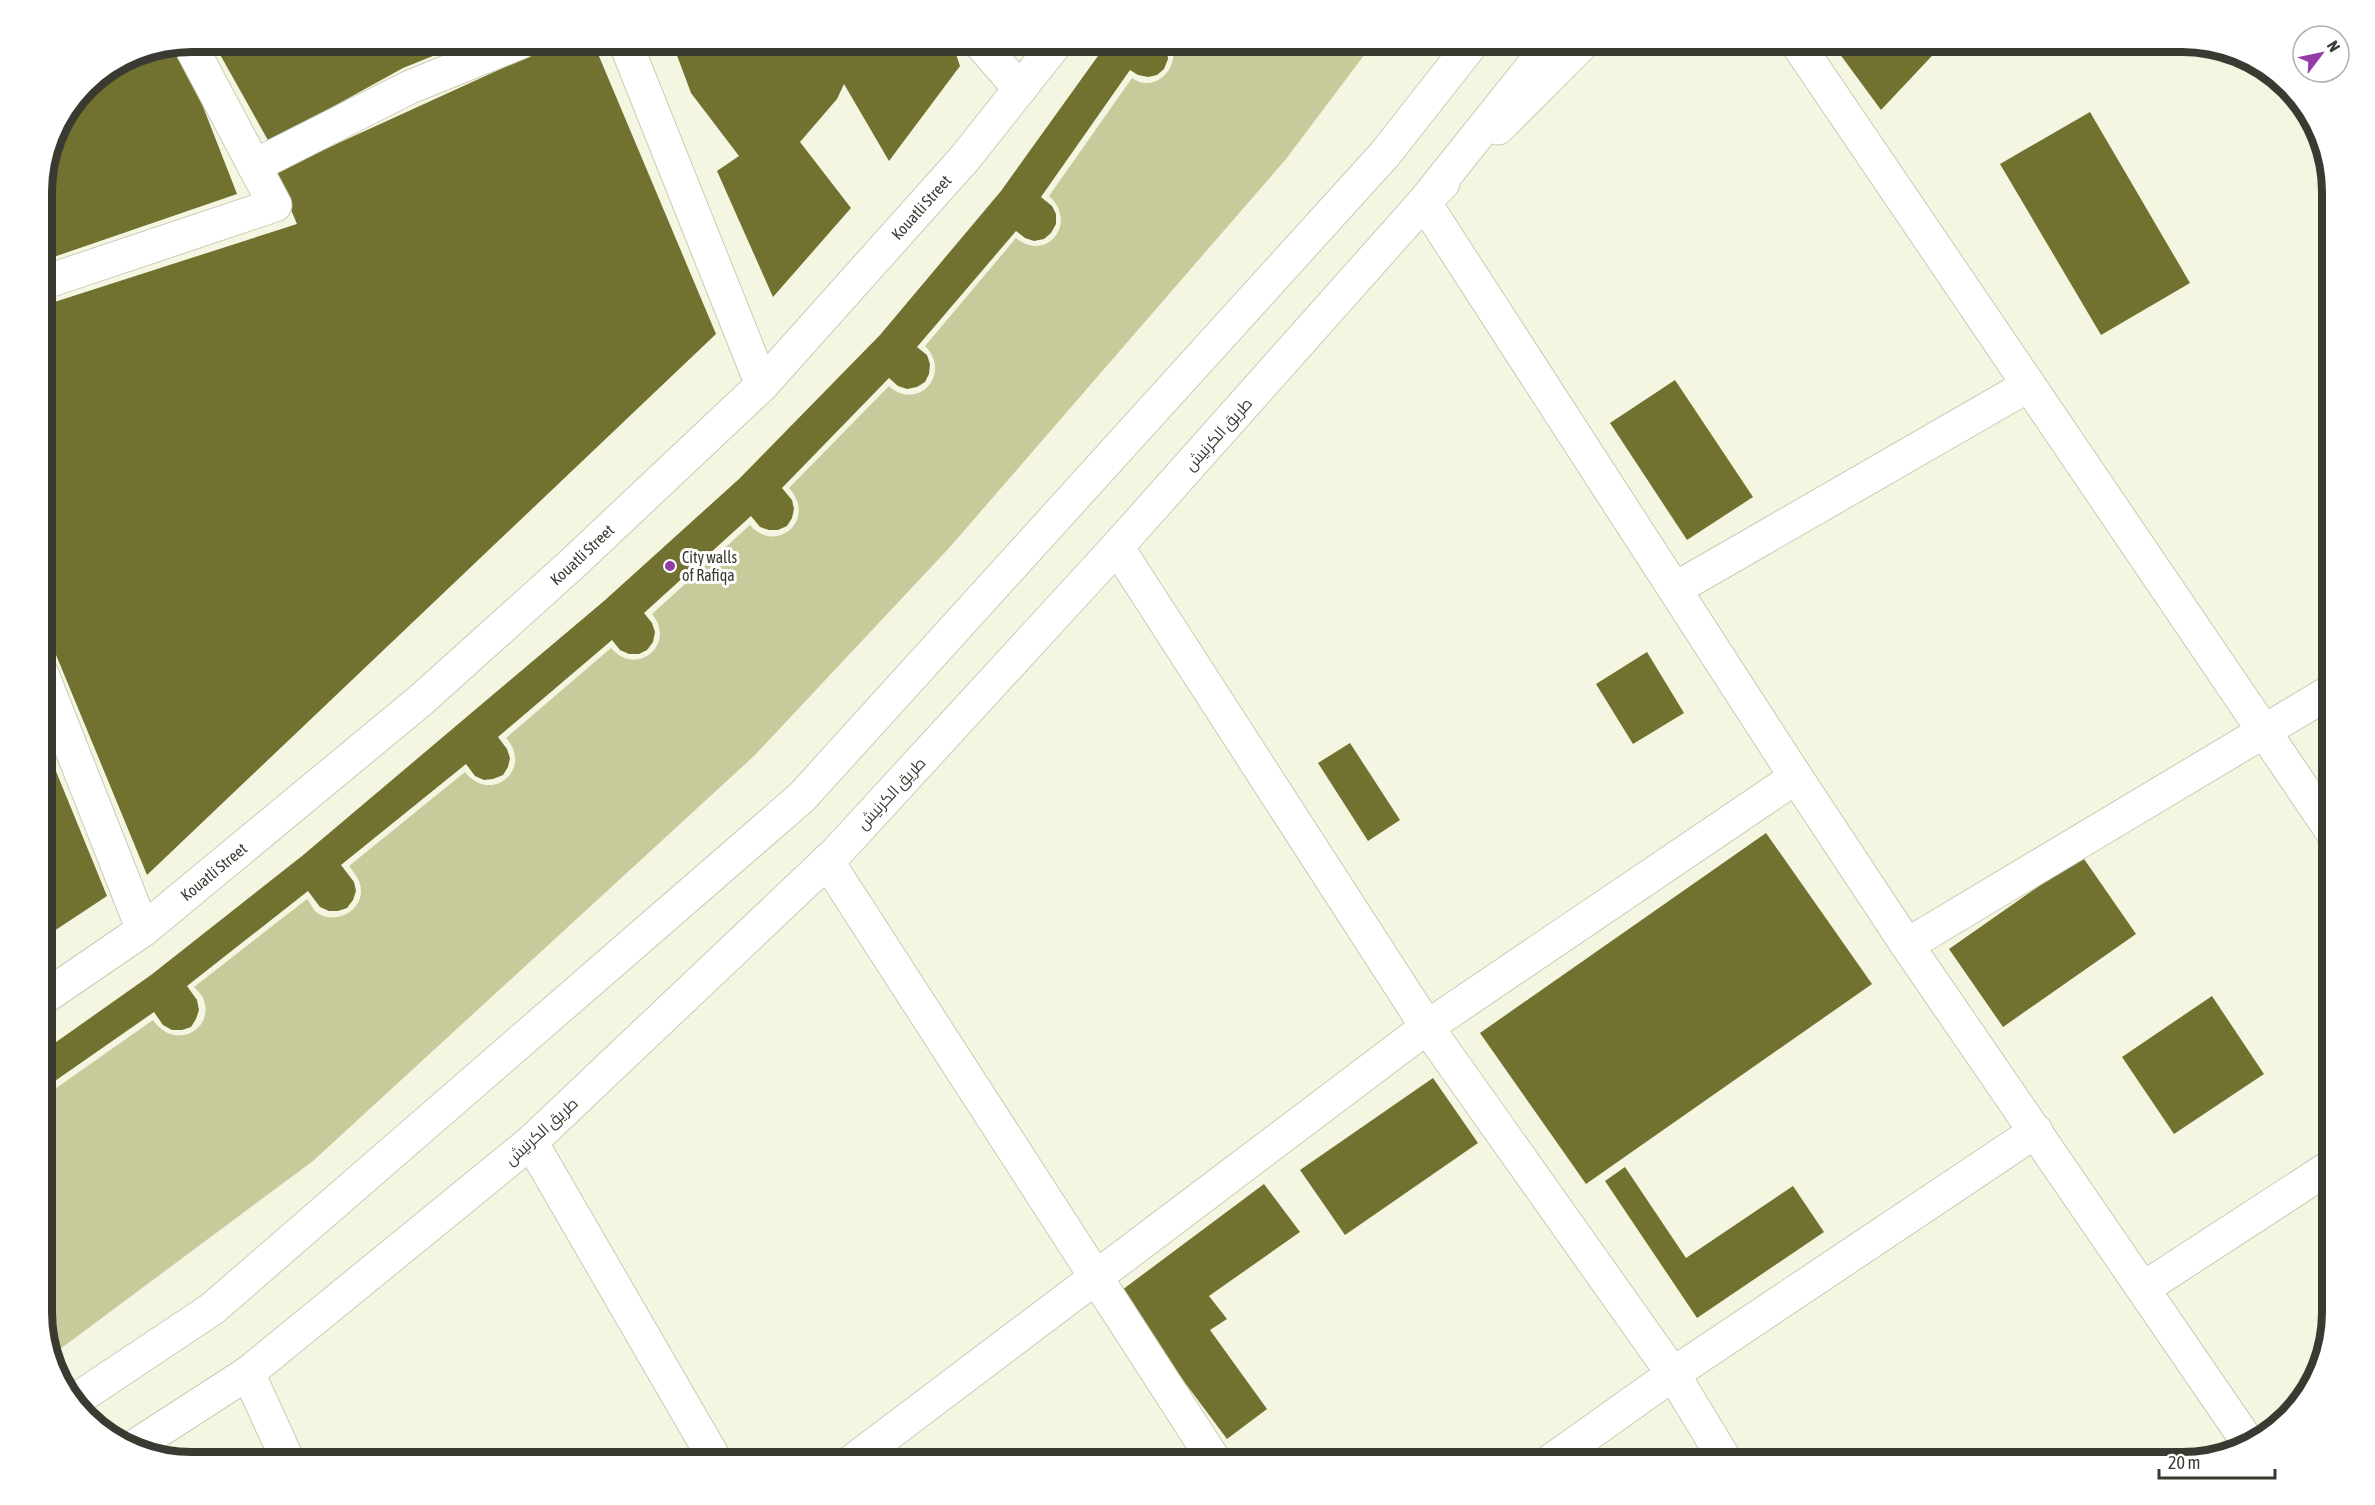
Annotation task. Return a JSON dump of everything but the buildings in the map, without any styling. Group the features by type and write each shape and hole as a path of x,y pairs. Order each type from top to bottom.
{"street":[{"path":"53,278 275,205 194,52"},
{"path":"254,166 410,87 496,52"},
{"path":"629,52 762,385"},
{"path":"988,52 1020,89"},
{"name":"Kouatli Street","path":"53,991 143,930 421,700 571,565 762,385 957,167 1049,52"},
{"path":"81,1396 212,1309 802,797 1385,154 1465,52"},
{"name":"طريق الكرنيش","path":"141,1442 248,1372 531,1142 827,861 1117,547 1424,202 1544,52"},
{"path":"1574,52 1424,202 1907,945 2245,1438"},
{"path":"1803,52 2322,817"},
{"path":"1675,589 2029,385"},
{"path":"1117,547 1427,1027 1673,1374 1720,1452"},
{"path":"1907,945 2322,696"},
{"path":"53,702 143,930"},
{"path":"864,1452 1427,1027 1796,777"},
{"path":"827,861 1209,1452"},
{"path":"1563,1452 1673,1374 2036,1131"},
{"path":"531,1142 711,1452"},
{"path":"2144,1288 2322,1172"},
{"path":"248,1372 284,1452"}],"green space":[{"path":"1173,52 1366,52 1286,159 950,547 754,756 313,1161 58,1351 53,1322 53,1090 153,1020 162,1030 172,1034 191,1033 199,1027 204,1019 205,1009 203,998 194,987 307,899 315,911 329,917 337,917 351,911 360,899 361,887 349,866 465,772 475,781 486,785 497,784 506,779 515,761 513,750 506,738 611,648 621,656 632,660 651,654 660,636 658,625 652,614 750,525 760,533 771,536 781,535 790,530 799,512 797,500 789,488 889,386 900,393 910,395 928,386 935,368 933,357 925,346 1016,238 1027,244 1038,246 1048,243 1055,236 1060,228 1061,217 1049,196 1132,78 1149,83 1158,80 1170,68"}],"place":[{"name":"City walls of Rafiqa","path":"670,566"}]}
